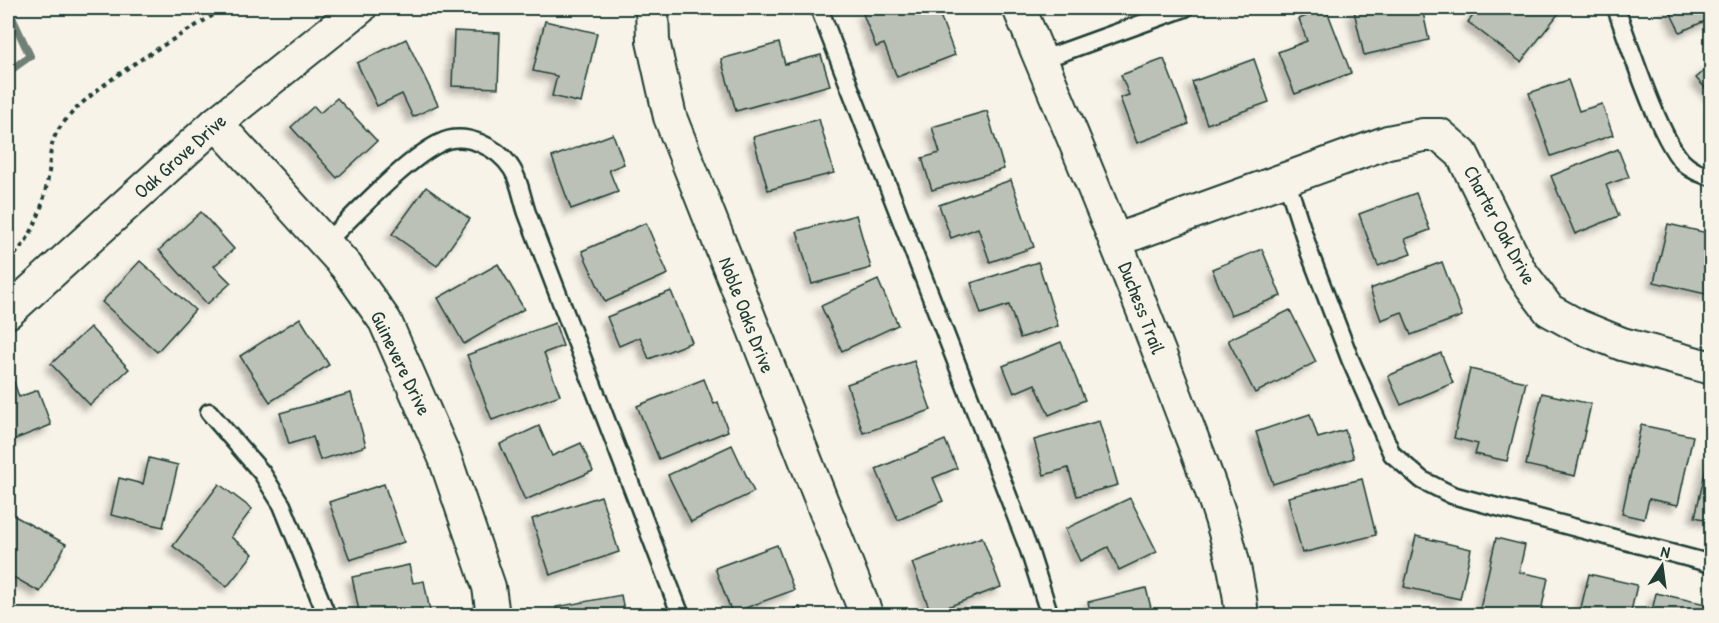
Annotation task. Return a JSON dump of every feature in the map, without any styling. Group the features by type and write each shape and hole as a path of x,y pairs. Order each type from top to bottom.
{"street":[{"name":"Oak Grove Drive","path":"8,312 216,123 360,8"},
{"name":"Noble Oaks Drive","path":"652,8 653,41 670,117 808,471 867,615"},
{"name":"Duchess Trail","path":"1019,8 1117,240 1222,519 1239,583 1242,615"},
{"name":"Guinevere Drive","path":"216,123 346,266 385,321 446,458 489,587 493,615"},
{"name":"Charter Oak Drive","path":"1117,240 1388,142 1423,135 1440,135 1462,154 1520,271 1549,310 1578,326 1622,344 1712,368"}],"lane":[{"path":"819,8 1024,539 1050,615"},
{"path":"1041,60 1185,8"},
{"path":"1616,8 1657,115 1674,152 1685,165 1712,177"},
{"path":"326,243 407,167 441,142 468,140 496,149 513,170 526,213 681,615"},
{"path":"1286,179 1310,254 1350,359 1392,454 1422,480 1452,495 1712,564"},
{"path":"209,412 262,473 282,505 327,615"}],"path":[{"path":"8,261 33,230 44,201 52,144 65,121 100,89 225,8"}],"building":[{"path":"879,8 943,8 938,10 955,55 897,77 884,44 876,47 863,14"},
{"path":"1326,8 1351,73 1295,94 1278,52 1307,41 1299,19"},
{"path":"1371,8 1422,8 1429,40 1364,55 1354,11"},
{"path":"1479,8 1562,9 1521,62 1468,22"},
{"path":"1668,8 1712,8 1712,18 1680,32"},
{"path":"545,21 597,33 581,103 552,96 557,76 533,71"},
{"path":"454,31 500,33 498,88 452,86"},
{"path":"406,39 438,105 413,117 402,94 377,106 357,63"},
{"path":"779,43 785,64 821,55 830,85 736,111 721,59"},
{"path":"1164,59 1189,124 1137,143 1120,98 1129,95 1121,75"},
{"path":"1254,59 1269,102 1207,124 1192,82"},
{"path":"1712,64 1712,95 1696,78"},
{"path":"1568,80 1579,111 1602,104 1613,135 1551,156 1529,93"},
{"path":"337,98 377,141 337,178 291,127 314,106 320,113"},
{"path":"987,111 1004,169 932,190 922,158 940,153 932,127"},
{"path":"819,119 834,173 768,190 753,137"},
{"path":"613,134 624,164 609,170 618,192 571,209 552,157"},
{"path":"1618,149 1629,177 1606,185 1619,216 1575,234 1551,176"},
{"path":"1011,180 1034,247 990,262 978,228 951,238 939,205"},
{"path":"426,187 470,219 437,266 392,234"},
{"path":"1416,193 1430,230 1405,239 1411,254 1378,266 1359,214"},
{"path":"201,212 234,249 214,266 231,283 207,304 159,250"},
{"path":"856,215 871,268 812,284 797,231"},
{"path":"646,223 668,274 605,302 582,251"},
{"path":"1668,224 1712,234 1710,295 1654,282"},
{"path":"1262,249 1281,296 1231,315 1212,269"},
{"path":"140,261 195,310 157,352 102,302"},
{"path":"1038,262 1058,326 1020,338 1009,305 981,314 971,283"},
{"path":"1442,262 1462,316 1411,335 1402,312 1381,320 1370,289"},
{"path":"498,264 524,309 464,344 438,298"},
{"path":"878,280 898,325 842,351 821,306"},
{"path":"671,291 692,342 649,359 640,337 619,346 607,317"},
{"path":"1290,310 1316,362 1255,393 1228,340"},
{"path":"300,318 329,365 270,402 240,356"},
{"path":"555,323 563,346 544,353 560,395 492,420 467,355"},
{"path":"90,327 129,369 90,405 51,364"},
{"path":"1061,342 1085,400 1049,415 1035,384 1014,393 1003,366"},
{"path":"1441,353 1453,383 1401,405 1388,376"},
{"path":"914,361 931,410 863,433 847,384"},
{"path":"1470,369 1526,382 1507,461 1475,454 1478,444 1454,438"},
{"path":"704,379 714,404 718,402 728,431 659,459 637,406"},
{"path":"14,382 19,397 38,390 51,425 8,442 8,384"},
{"path":"351,393 366,446 320,460 313,437 289,444 280,413"},
{"path":"1542,393 1591,404 1575,476 1526,465"},
{"path":"1310,414 1318,438 1345,430 1354,458 1273,484 1256,432"},
{"path":"1099,421 1118,485 1077,496 1068,468 1044,475 1034,440"},
{"path":"1641,425 1693,436 1678,505 1649,499 1644,519 1622,514"},
{"path":"539,426 552,456 581,443 593,471 525,500 500,444"},
{"path":"945,440 957,468 933,478 943,501 898,520 876,469"},
{"path":"732,445 754,492 691,522 668,475"},
{"path":"1710,451 1712,451 1712,521 1695,517"},
{"path":"149,458 178,465 163,527 111,515 119,478 143,484"},
{"path":"1362,479 1376,535 1302,553 1288,497"},
{"path":"219,484 252,509 231,537 253,554 227,587 173,546"},
{"path":"384,484 404,542 350,560 329,502"},
{"path":"601,496 619,552 550,575 532,519"},
{"path":"1130,498 1157,552 1119,570 1108,547 1080,561 1065,529"},
{"path":"11,514 66,544 40,592 8,574 8,521"},
{"path":"1416,536 1471,549 1460,599 1404,587"},
{"path":"982,537 1001,587 931,613 912,563"},
{"path":"1496,538 1525,545 1519,572 1548,578 1540,616 1509,616 1480,609"},
{"path":"777,545 794,590 732,613 715,568"},
{"path":"409,565 413,583 424,581 431,616 360,616 352,577"},
{"path":"1589,574 1637,585 1630,616 1579,616"},
{"path":"1146,588 1153,616 1091,616 1088,602"},
{"path":"1656,593 1706,604 1704,616 1651,616"},
{"path":"621,595 625,616 557,616 556,607"},
{"path":"800,607 803,616 776,616"}],"waterway":[{"path":"8,9 30,56 8,72"}]}
